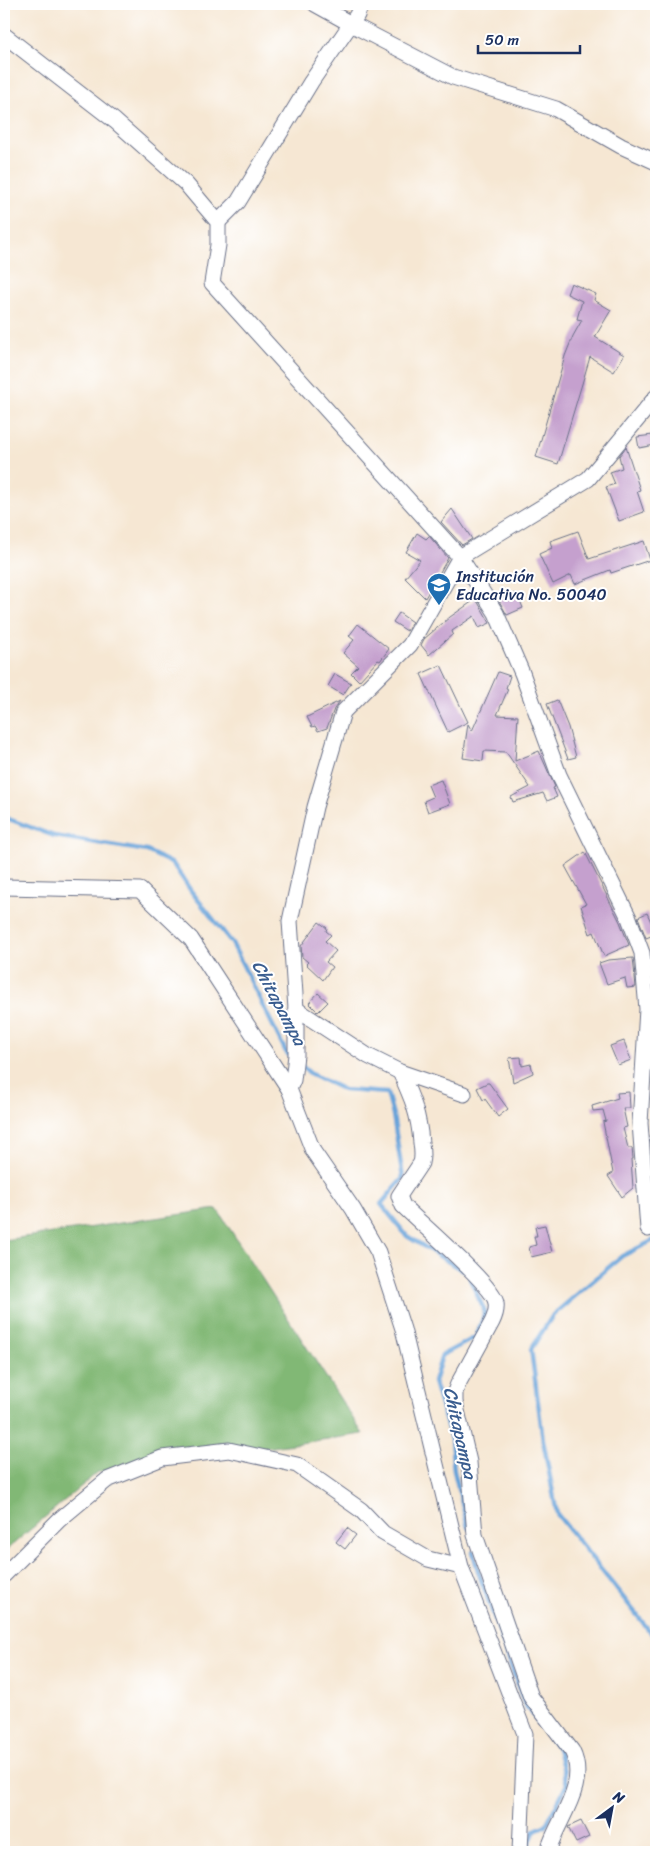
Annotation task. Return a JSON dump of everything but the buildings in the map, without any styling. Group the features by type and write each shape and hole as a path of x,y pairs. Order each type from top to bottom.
{"street":[{"path":"316,4 453,77 556,109 621,146 656,162"},
{"path":"218,222 238,202 311,82 357,15 361,4"},
{"path":"4,35 114,121 186,184 218,222 218,245 212,283 408,502 460,557 496,613 522,673 559,774 630,918 642,953 647,1009 640,1123 648,1230"},
{"path":"291,1085 296,1055 296,1009 290,921 315,807 343,712 410,645 460,557 588,479 656,398"},
{"path":"4,887 140,890 191,939 291,1085 314,1151 353,1209 378,1252 403,1329 461,1567 525,1734 520,1852"},
{"path":"296,1009 368,1056 400,1072 464,1094"},
{"path":"400,1072 415,1104 420,1124 422,1157 421,1163 399,1196 399,1200 403,1206 480,1279 493,1294 496,1303 496,1312 492,1322 458,1384 455,1392 455,1402 469,1462 475,1535 531,1697 577,1760 576,1786 550,1844 551,1852"},
{"path":"4,1575 59,1520 108,1480 162,1458 229,1450 297,1465 361,1510 383,1533 428,1559 461,1567"}],"green space":[{"path":"217,1209 363,1434 98,1472 4,1552 4,1240"}],"waterway":[{"name":"Chitapampa","path":"4,819 6,818 54,836 147,851 173,864 191,891 232,943 286,1052 292,1058"},
{"name":"Chitapampa","path":"298,1063 311,1074 344,1090 387,1093 393,1115 403,1178 381,1204 407,1236 462,1270"},
{"path":"656,1239 622,1256 553,1315 531,1349 543,1440 557,1514 656,1639"},
{"name":"Chitapampa","path":"468,1527 454,1471 451,1439 434,1382 442,1355 476,1337 485,1312 470,1279"},
{"name":"Chitapampa","path":"473,1552 525,1705 558,1748 567,1784 546,1825 535,1830 527,1848 529,1852"}],"place":[{"name":"Institución Educativa No. 50040","path":"439,606"}]}
